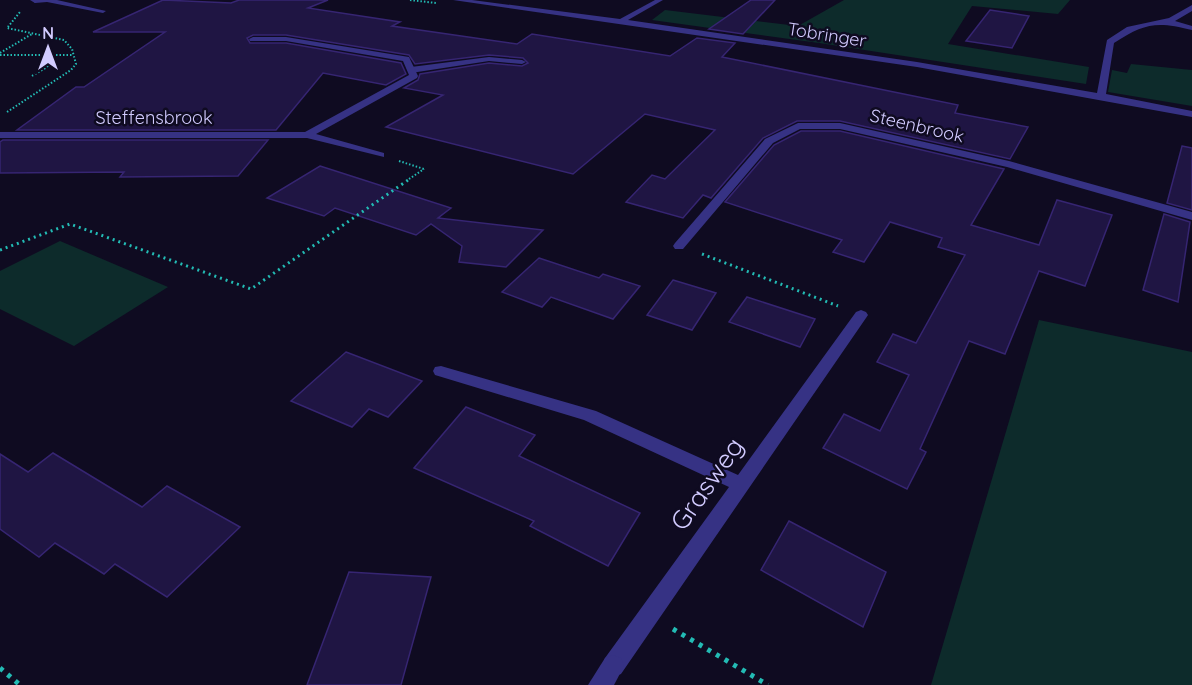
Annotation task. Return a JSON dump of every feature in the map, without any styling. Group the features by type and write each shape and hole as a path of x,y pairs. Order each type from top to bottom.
{"street":[{"path":"34,0 47,0 103,11"},
{"name":"Tobringer","path":"456,0 817,48 1101,95 1192,114"},
{"path":"622,21 660,0"},
{"path":"1101,95 1110,42 1128,30 1167,21 1187,13 1192,7"},
{"path":"1167,21 1192,28"},
{"path":"253,39 286,39 406,59 411,70 489,59 522,62"},
{"name":"Steffensbrook","path":"307,135 414,76 411,70"},
{"name":"Steenbrook","path":"680,246 769,141 798,126 840,126 998,162 1192,216"},
{"name":"Steffensbrook","path":"0,135 307,135 380,155"},
{"name":"Grasweg","path":"600,685 861,315"},
{"path":"441,371 590,416 742,485"}],"path":[{"path":"0,116 71,70 76,64 72,49 64,40 7,28 15,17 34,0"},
{"path":"0,54 32,34"},
{"path":"0,54 73,55"},
{"path":"32,76 47,67 52,57 49,55"},
{"path":"0,250 70,224 251,289 424,169"},
{"path":"680,246 861,315"},
{"path":"650,614 768,685"},
{"path":"0,668 20,685"}],"green space":[{"path":"844,0 1070,0 1058,14 972,6 948,44 1089,67 1086,84 652,20 665,10 798,26"},
{"path":"1131,64 1192,70 1192,106 1108,92 1112,70 1127,73"},
{"path":"60,241 168,287 74,346 0,309 0,271"},
{"path":"1039,320 1192,352 1192,685 931,685"}],"building":[{"path":"163,0 231,3 239,0 328,0 308,8 400,22 392,26 517,44 532,34 670,56 697,38 735,43 722,57 958,105 955,113 1028,127 1010,159 840,121 797,121 763,138 711,198 703,195 683,218 626,202 652,175 665,179 715,130 645,114 573,174 386,127 443,95 404,88 418,80 420,74 489,63 522,66 528,63 523,58 489,55 415,64 409,55 286,35 253,35 247,38 250,43 286,43 401,63 406,74 386,85 323,73 276,130 17,130 76,87 84,87 165,32 93,32"},
{"path":"751,0 775,0 743,34 709,29"},
{"path":"990,10 1029,16 1012,48 966,41"},
{"path":"801,131 840,131 1004,169 971,225 1039,245 1057,200 1112,215 1085,286 1039,271 1005,354 969,341 920,449 926,452 907,489 823,448 844,414 880,431 909,375 877,362 893,334 916,343 965,255 938,247 942,238 890,222 864,262 833,252 842,240 725,202 774,145"},
{"path":"3,140 268,140 238,176 120,177 124,172 0,173 0,142"},
{"path":"1182,146 1192,148 1192,210 1167,203"},
{"path":"320,166 451,208 438,218 543,230 506,267 459,262 462,246 431,224 416,235 335,208 324,216 267,198"},
{"path":"1164,214 1190,222 1178,302 1143,290"},
{"path":"539,258 599,278 603,274 640,286 613,319 551,297 542,307 502,292"},
{"path":"673,280 716,293 692,330 647,315"},
{"path":"747,297 815,319 800,347 729,322"},
{"path":"346,352 422,381 388,417 369,409 352,427 291,401"},
{"path":"466,407 535,435 519,456 640,513 608,566 530,526 534,521 414,468"},
{"path":"53,453 142,507 167,486 240,527 167,597 115,564 104,574 55,543 39,557 0,529 0,454 28,472"},
{"path":"789,521 886,572 863,627 761,570"},
{"path":"349,572 431,577 401,685 307,685"}]}
